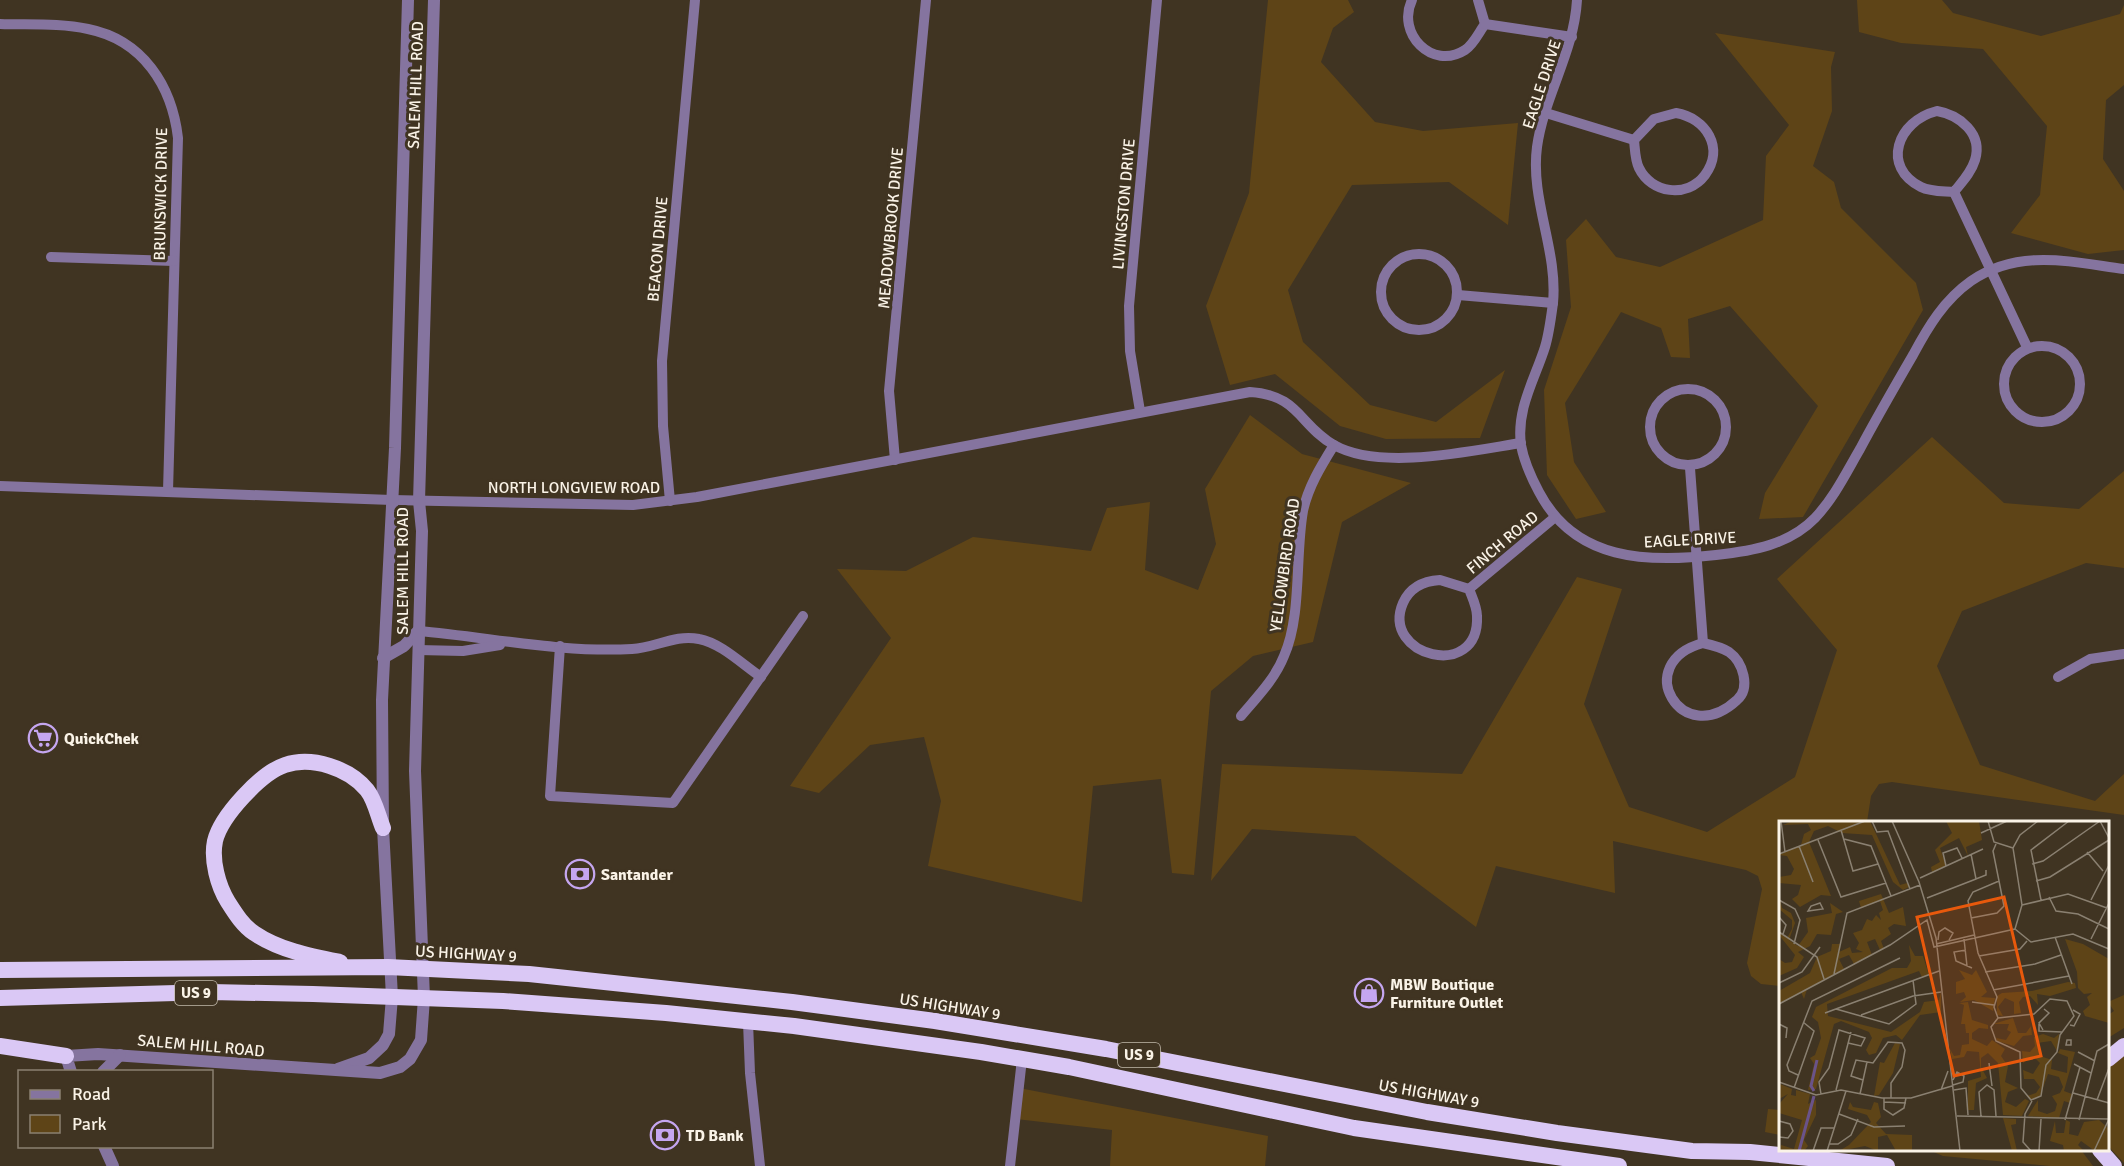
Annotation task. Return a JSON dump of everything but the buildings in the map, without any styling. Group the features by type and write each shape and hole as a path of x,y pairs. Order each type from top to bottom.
{"highway":[{"path":"370,968 287,949 252,932 236,915 221,887 215,866 215,839 236,805 263,779 283,765 301,762 324,764 348,774 369,793 383,828"},
{"name":"US HIGHWAY 9","path":"0,970 388,967 529,974 792,1002 935,1021 1106,1049 1427,1112 1557,1133 1692,1151 1750,1152 1887,1166"},
{"name":"US 9","path":"0,998 211,992 503,1000 748,1022 1069,1066 1353,1128 1619,1166"},
{"path":"0,1046 69,1064"},
{"path":"2109,1058 2124,1046"},
{"path":"2102,1151 2114,1166"}],"street":[{"name":"SALEM HILL ROAD","path":"334,1070 369,1058 383,1045 389,1034 392,997 388,967 383,828 383,658 392,500 408,0"},
{"name":"SALEM HILL ROAD","path":"69,1064 120,1055 380,1073 405,1063 417,1050 421,1040 424,998 421,968 415,771 422,531 419,501 434,0"},
{"name":"BEACON DRIVE","path":"670,501 663,426 662,361 696,0"},
{"name":"MEADOWBROOK DRIVE","path":"895,460 889,391 926,0"},
{"name":"LIVINGSTON DRIVE","path":"1140,411 1130,351 1129,306 1157,0"},
{"path":"1412,0 1408,17 1411,34 1421,48 1434,55 1444,56 1465,50 1485,24"},
{"path":"1478,0 1485,24"},
{"name":"EAGLE DRIVE","path":"1577,0 1572,37 1546,113 1538,146 1537,179 1553,264 1553,303 1545,345 1527,391 1521,443 1527,467 1554,518 1591,544 1625,557 1697,557 1748,551 1780,542 1814,519 1834,494 1929,326 1950,298 1970,281 2010,261 2033,258 2124,269"},
{"name":"BRUNSWICK DRIVE","path":"0,24 74,27 103,32 132,48 151,66 169,94 177,130 168,491"},
{"path":"1485,24 1572,37"},
{"path":"1937,111 1948,113 1962,121 1972,133 1976,158 1970,171 1954,192 1920,186 1903,171 1899,159 1904,131 1924,114 1937,111"},
{"path":"1546,113 1634,140"},
{"path":"1665,114 1688,114 1708,130 1714,146 1712,159 1704,177 1695,184 1672,191 1665,190 1654,185 1638,166 1634,140 1654,119 1665,114"},
{"path":"1954,192 2027,347"},
{"path":"1420,253 1432,256 1449,269 1458,296 1448,316 1438,325 1425,330 1412,330 1396,323 1388,314 1382,287 1385,276 1399,259 1420,253"},
{"path":"51,257 174,261"},
{"path":"1458,296 1553,303"},
{"path":"2027,347 2052,347 2060,350 2076,364 2081,381 2078,396 2065,415 2036,421 2016,414 2007,402 2004,393 2006,371 2027,347"},
{"path":"1695,390 1717,402 1725,415 1727,428 1719,450 1710,459 1690,468 1664,457 1655,448 1648,429 1655,404 1672,392 1695,390"},
{"name":"NORTH LONGVIEW ROAD","path":"0,486 419,501 633,505 670,501 895,460 1140,411 1251,392 1262,393 1288,403 1334,445"},
{"path":"1334,445 1367,457 1393,459 1521,443"},
{"name":"YELLOWBIRD ROAD","path":"1241,716 1269,683 1285,655 1291,634 1304,510 1317,473 1334,445"},
{"path":"1690,468 1703,643"},
{"name":"FINCH ROAD","path":"1469,589 1554,518"},
{"name":"FINCH ROAD","path":"1440,580 1469,589 1477,613 1475,632 1469,644 1461,650 1443,656 1433,655 1415,647 1406,636 1400,619 1409,592 1428,581 1440,580"},
{"path":"560,646 550,796 673,803 680,797 803,616"},
{"path":"383,658 404,646 418,631 463,635 509,644 634,650 680,638 692,638 712,643 761,677"},
{"path":"1703,643 1731,653 1743,672 1745,683 1737,700 1717,714 1707,716 1692,714 1678,708 1667,689 1670,667 1678,656 1691,646 1703,643"},
{"path":"418,650 463,651 509,644"},
{"path":"2058,677 2090,659 2124,654"},
{"path":"748,1022 750,1073 760,1166"},
{"path":"104,1070 120,1055"},
{"path":"1010,1166 1022,1059"},
{"path":"105,1148 113,1166"}],"green space":[{"path":"1268,0 1348,0 1354,12 1333,28 1321,62 1375,122 1423,131 1518,123 1508,225 1449,182 1352,185 1288,290 1303,342 1370,405 1436,422 1505,370 1480,438 1386,439 1340,426 1275,374 1230,385 1206,306 1249,193"},
{"path":"1857,0 1942,0 1953,13 2041,36 2120,14 2124,5 2124,85 2106,100 2103,159 2124,191 2124,250 2088,254 2011,233 2040,195 2047,126 1983,49 1901,43 1859,32"},
{"path":"1715,33 1835,52 1831,67 1832,111 1813,166 1834,182 1841,208 1916,283 1923,310 1803,517 1759,519 1765,493 1818,406 1730,306 1688,319 1690,358 1671,357 1661,328 1621,312 1565,403 1574,462 1606,512 1576,519 1547,475 1544,390 1571,307 1566,240 1586,219 1616,257 1660,267 1763,220 1766,156 1789,125"},
{"path":"1250,415 1302,454 1411,483 1342,522 1313,642 1253,656 1211,691 1194,875 1172,873 1161,779 1093,786 1082,902 928,866 941,801 924,737 870,745 819,793 790,786 891,638 837,569 906,571 973,537 1091,551 1107,508 1150,502 1145,570 1198,590 1216,544 1205,489"},
{"path":"1932,437 2004,503 2079,509 2124,471 2124,568 2086,563 1962,611 1937,666 1980,765 2095,801 2124,774 2124,815 1892,782 1879,784 1871,796 1867,821 1779,821 1779,986 1761,984 1751,976 1747,963 1762,889 1758,876 1746,870 1613,841 1615,893 1496,866 1476,927 1355,836 1252,829 1211,881 1222,764 1462,774 1577,577 1622,589 1584,704 1629,807 1707,832 1795,777 1837,650 1777,579"},
{"path":"2124,995 2124,1028 2109,1037 2109,1014 2114,1011 2109,1002"},
{"path":"2124,1053 2124,1163 2109,1147 2109,1068"},
{"path":"1019,1088 1268,1136 1265,1166 1110,1166 1112,1130 1016,1119"},
{"path":"1768,1109 1779,1110 1779,1135 1765,1132"},
{"path":"1931,1151 2082,1151 2093,1166 2050,1166 1943,1156"}],"place":[{"name":"QuickChek","path":"43,738"},
{"name":"Santander","path":"580,874"},
{"name":"MBW Boutique Furniture Outlet","path":"1369,993"},
{"name":"TD Bank","path":"665,1135"}]}
